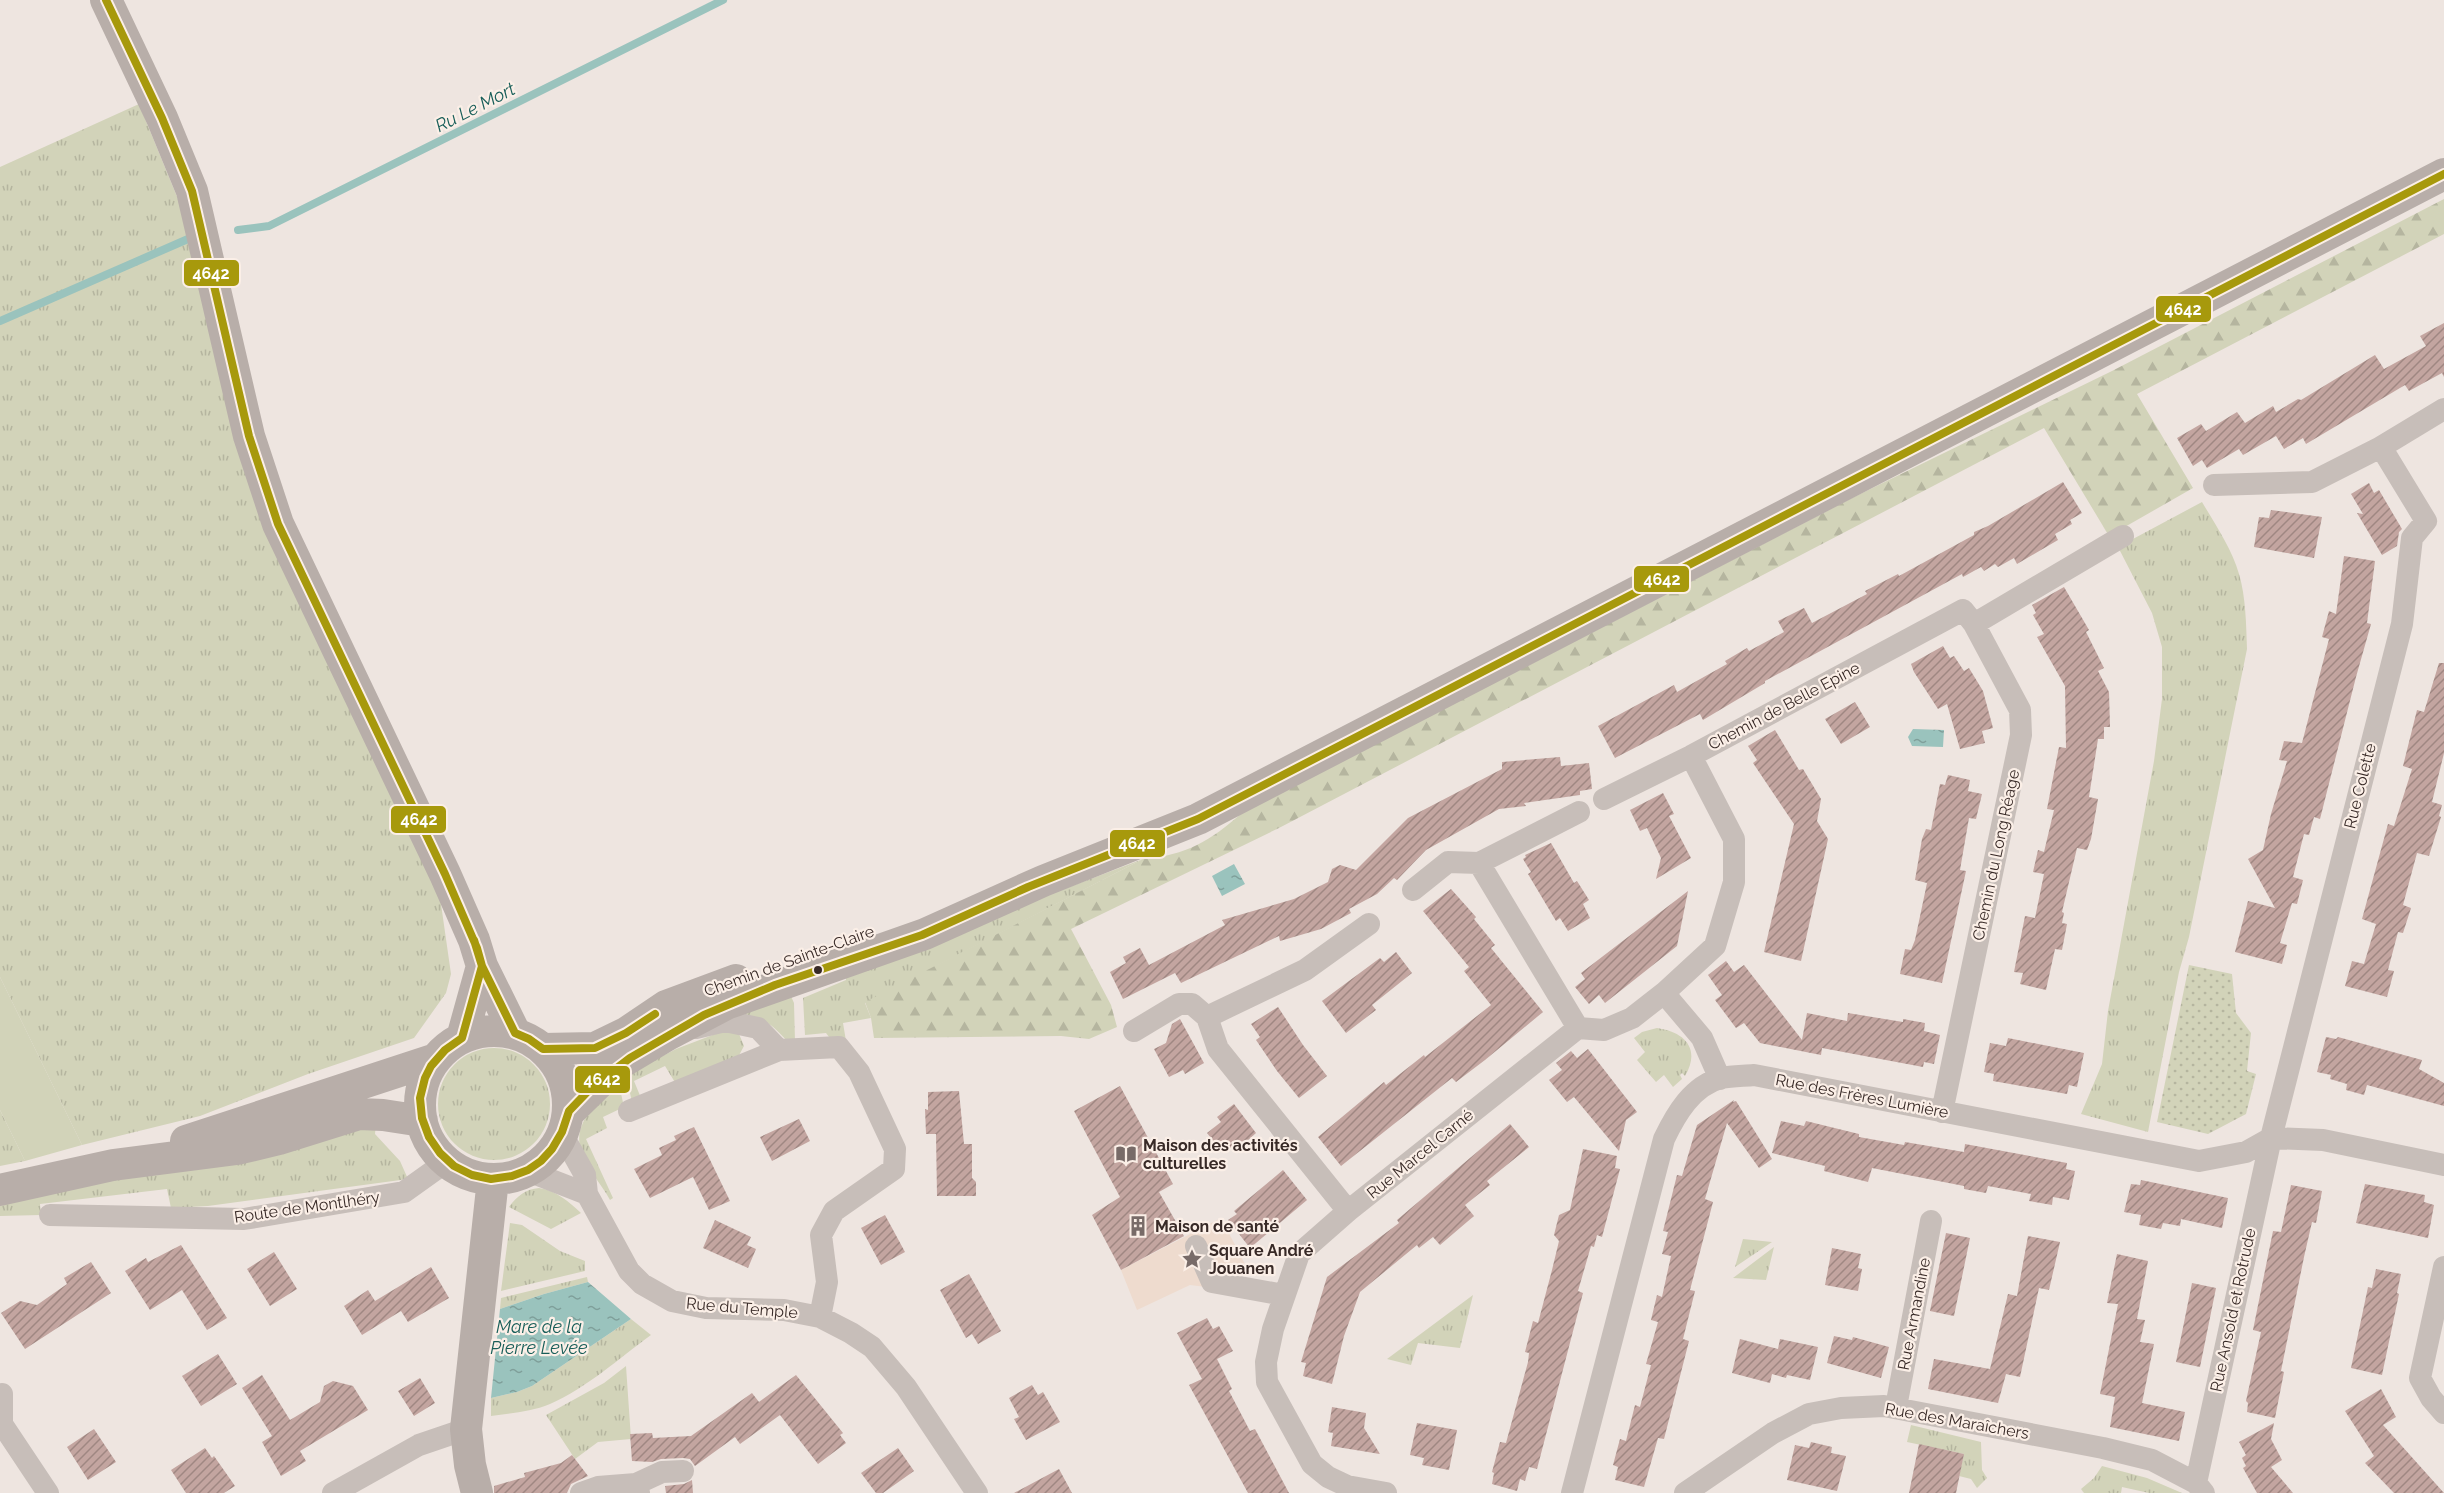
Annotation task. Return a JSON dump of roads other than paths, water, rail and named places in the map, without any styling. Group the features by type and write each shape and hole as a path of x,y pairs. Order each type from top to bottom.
{"main road":[{"path":"106,0 162,118 192,191 216,286 249,436 278,524 445,874 474,940 482,966 515,1034"},
{"name":"Chemin de Sainte-Claire","path":"565,1123 617,1065 669,1034 726,1005 925,934 1042,881 1208,814 2444,174"},
{"name":"Chemin de Sainte-Claire","path":"543,1048 595,1048 626,1033 666,1006 780,963 918,915 1042,881"},
{"path":"462,1038 482,966"},
{"path":"488,1031 515,1034 530,1039 543,1048 558,1067 566,1089 565,1123 548,1155 528,1171 511,1177 494,1179 468,1174 446,1162 431,1144 422,1121 420,1100 425,1078 436,1059 447,1047 462,1038 488,1031"},
{"path":"113,1165 436,1059"},
{"path":"0,1190 113,1165 237,1149 279,1139 359,1114 422,1121"},
{"path":"477,1493 470,1466 466,1429 494,1179"}],"street":[{"path":"2214,484 2312,482 2381,447 2444,408"},
{"name":"Rue Colette","path":"2271,1138 2402,624 2412,538 2435,519 2381,447"},
{"name":"Chemin de Belle Epine","path":"1604,799 1969,617 2123,537"},
{"name":"Chemin du Long Réage","path":"1942,1112 2021,735 2020,710 1969,617"},
{"path":"1479,863 1578,1028 1604,1030 1632,1018 1664,993 1715,946 1734,882 1734,838 1690,756"},
{"path":"1413,890 1448,862 1479,863 1579,812"},
{"path":"1207,1017 1305,970 1369,924"},
{"path":"1664,993 1702,1038 1720,1078"},
{"path":"1134,1031 1179,1004 1192,1004 1207,1017 1218,1049 1348,1211"},
{"path":"669,1034 725,1021 758,1028 779,1050"},
{"name":"Rue Marcel Carné","path":"1386,1493 1347,1486 1328,1477 1312,1464 1267,1382 1266,1362 1272,1329 1299,1254 1348,1211 1578,1028"},
{"path":"629,1111 779,1050 839,1047 859,1072 895,1149 894,1169 834,1211 821,1235 827,1282 820,1317"},
{"name":"Rue des Frères Lumière","path":"1572,1493 1664,1138 1677,1111 1696,1092 1720,1078 1754,1075 2199,1161 2246,1152 2271,1138"},
{"name":"Rue du Temple","path":"565,1123 585,1175 587,1194 629,1271 642,1284 672,1301 706,1308 784,1310 820,1317 851,1333 872,1347 906,1387 977,1493"},
{"path":"2271,1138 2323,1140 2444,1165"},
{"name":"Rue Ansold et Rotrude","path":"2200,1488 2271,1138"},
{"name":"Route de Montlhéry","path":"50,1215 243,1219 404,1192 446,1162"},
{"path":"528,1171 587,1194"},
{"name":"Rue Armandine","path":"1896,1407 1931,1221"},
{"path":"1196,1246 1212,1282 1284,1295"},
{"path":"2444,1267 2420,1378 2431,1398 2444,1413"},
{"path":"2,1394 2,1424 48,1493"},
{"name":"Rue des Maraîchers","path":"1685,1493 1773,1433 1809,1414 1841,1408 1896,1407 2152,1460 2200,1488"},
{"path":"333,1493 419,1445 466,1429"},
{"path":"581,1493 598,1487 637,1488 662,1472 683,1470"}],"water":[{"path":"1913,729 1944,730 1943,747 1912,746 1908,737"},
{"path":"1234,864 1245,884 1222,896 1212,876"},
{"name":"Mare de la Pierre Levée","path":"588,1282 631,1319 532,1386 491,1398 500,1309"}],"waterway":[{"name":"Ru Le Mort","path":"238,230 269,226 723,0"},
{"name":"Ru Le Mort","path":"0,321 188,239"}],"place":[{"name":"Maison des activités culturelles","path":"1126,1154"},
{"name":"Maison de santé","path":"1138,1226"},
{"name":"Square André Jouanen","path":"1192,1259"}]}
